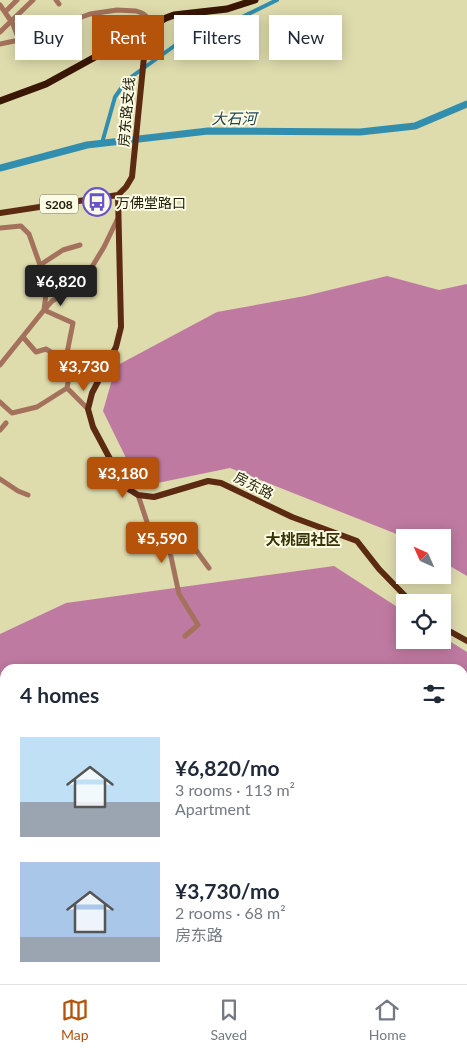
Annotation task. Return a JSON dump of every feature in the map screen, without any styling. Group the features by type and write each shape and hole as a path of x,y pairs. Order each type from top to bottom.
{"highway":[{"path":"164,20 174,15 227,9 255,0"},
{"path":"0,101 46,84 92,58"}],"main road":[{"name":"房东路支线","path":"118,195 130,181 134,163 143,60"},
{"name":"S208","path":"0,212 118,195"},
{"path":"118,195 121,327 116,347 92,393 88,409 93,427 105,446 120,479 125,487 138,495"},
{"name":"房东路","path":"138,495 154,497 208,481 221,483 292,518 357,541 379,569 403,594"},
{"path":"451,632 467,641"}],"street":[{"path":"5,12 17,0"},
{"path":"0,32 33,0"},
{"path":"1,3 15,29"},
{"path":"82,17 118,10 136,10 145,15"},
{"path":"0,44 15,41"},
{"path":"84,280 104,247 119,216"},
{"path":"0,228 21,226 29,234 40,265 46,294 44,310"},
{"path":"40,265 63,250 80,245"},
{"path":"0,365 52,301 66,293"},
{"path":"0,402 12,413 37,407 67,388 70,371 67,362 73,323 44,310"},
{"path":"22,337 36,352 46,349 67,362"},
{"path":"67,388 88,409"},
{"path":"0,430 6,423"},
{"path":"0,479 28,495"},
{"path":"138,495 148,525 170,552 179,594 198,625 185,636"},
{"path":"170,552 176,552 190,542 209,568"}],"shaded area":[{"path":"387,276 439,290 467,284 467,576 451,567 451,529 396,529 396,534 230,468 143,486 128,462 103,411 116,366 217,312 305,296"},
{"path":"334,566 396,606 396,649 451,649 451,642 467,652 467,664 0,664 0,634 66,603"}],"waterway":[{"path":"102,143 115,97 127,80 177,44 203,35 217,26 242,17 277,0"},
{"name":"大石河","path":"0,168 87,145 208,131 360,132 415,126 467,104"}],"place":[{"name":"万佛堂路口","path":"97,202"}],"district":[{"name":"大桃园社区","path":"303,539"}]}
